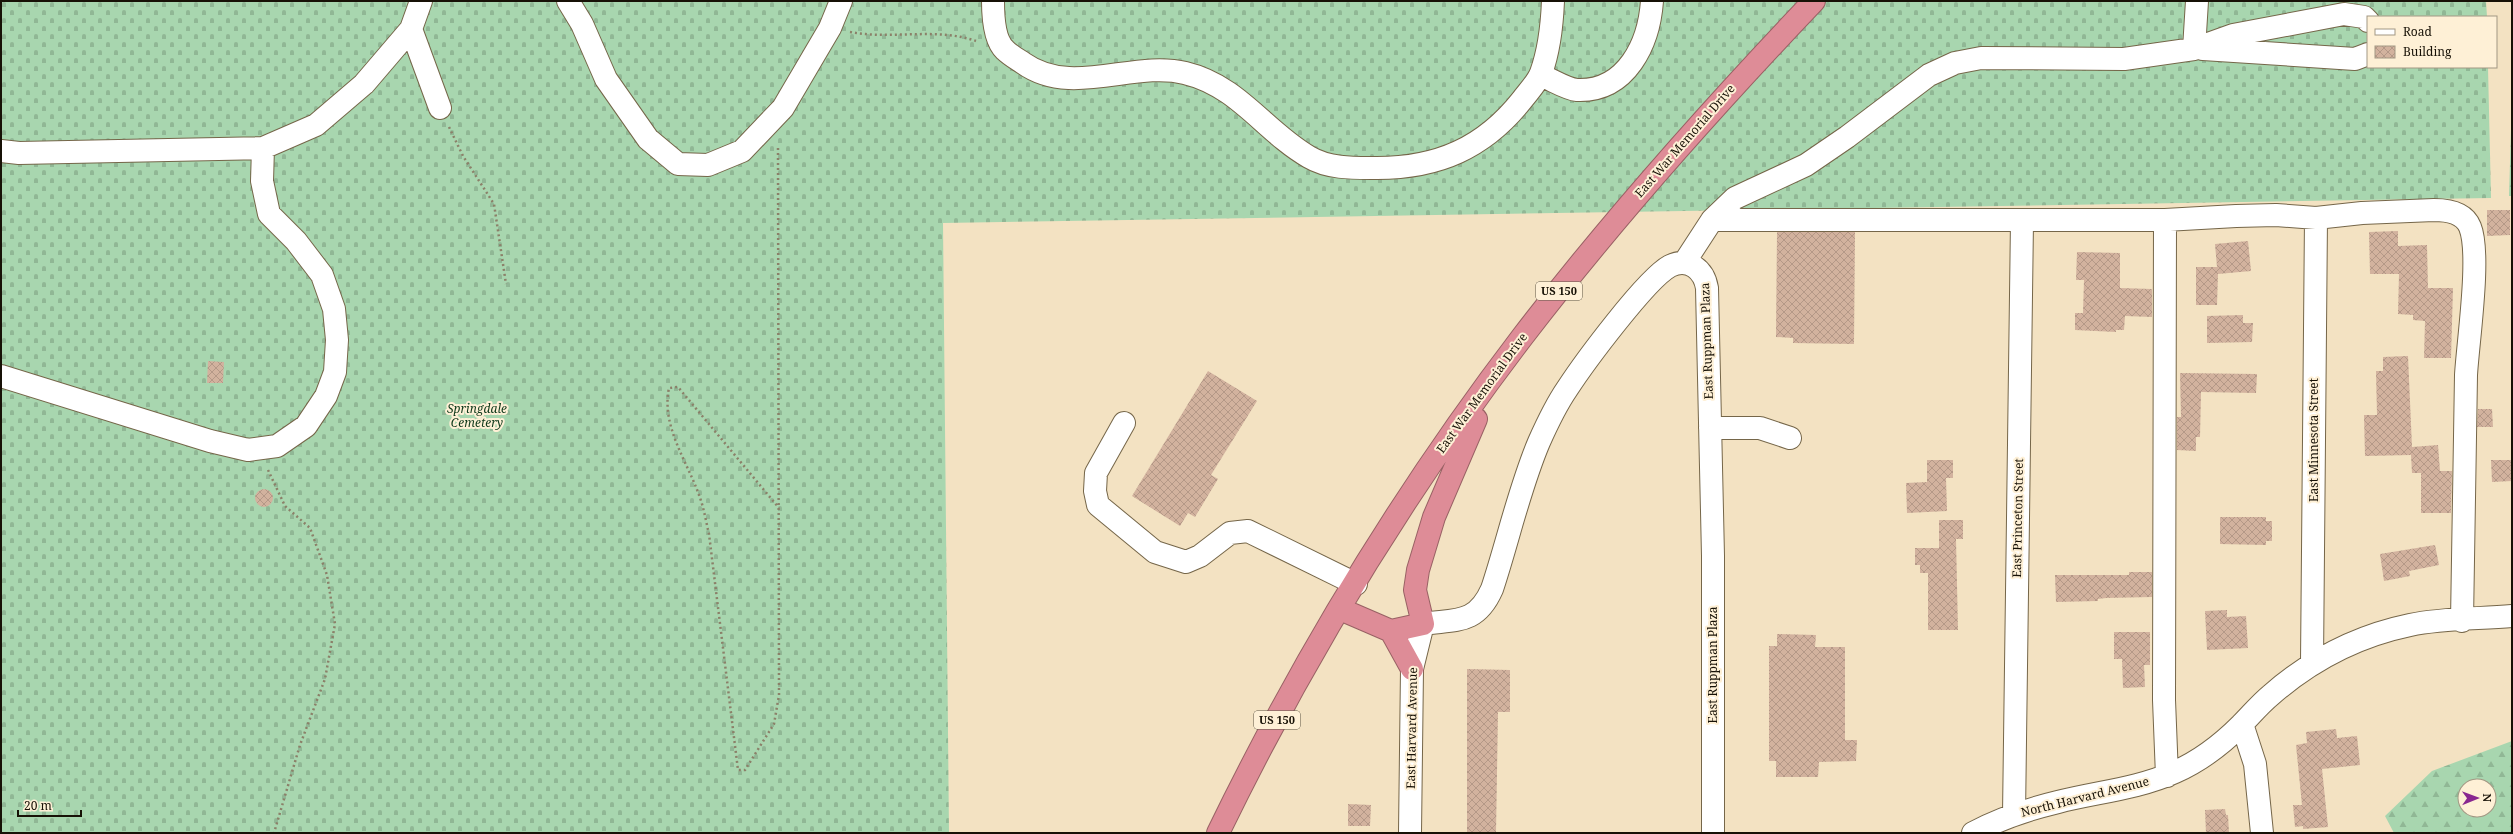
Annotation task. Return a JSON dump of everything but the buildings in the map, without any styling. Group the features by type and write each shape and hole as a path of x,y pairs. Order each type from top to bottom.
{"highway":[{"name":"East War Memorial Drive","path":"1218,833 1282,709 1340,609 1433,462 1530,328 1692,130 1814,1"},
{"path":"1340,609 1390,631 1423,624 1415,590 1418,570 1434,517 1474,422 1530,328"},
{"path":"1390,631 1412,669"}],"street":[{"path":"1,151 18,153 262,148 316,124 364,84 411,29 420,1"},
{"path":"568,1 582,24 606,79 648,138 678,164 708,165 742,151 783,108 830,28 841,1"},
{"path":"993,1 998,38 1004,50 1027,66 1040,72 1077,79 1161,71 1182,72 1200,77 1230,92 1310,158 1344,168 1416,166 1450,157 1479,141 1511,114 1540,75 1552,25 1553,1"},
{"path":"1540,75 1576,90 1596,88 1615,80 1640,54 1651,19 1652,1"},
{"path":"2194,49 2197,1"},
{"path":"1423,624 1461,620 1470,617 1482,608 1492,590 1539,443 1567,389 1645,289 1669,267 1684,263 1712,220 1736,198 1806,165 1847,137 1929,75 1955,63 1981,58 2124,59 2194,49 2233,35 2344,14 2364,17 2367,20"},
{"path":"411,29 440,108"},
{"path":"2194,49 2355,59 2367,54"},
{"path":"1,376 210,441 248,450 277,446 306,426 326,396 335,372 337,340 334,309 322,275 296,241 269,214 262,181 262,148"},
{"path":"1712,220 2165,220 2250,215 2316,218 2362,213 2445,210 2463,217 2470,226 2473,266 2466,374 2462,621"},
{"name":"East Minnesota Street","path":"2312,662 2316,218"},
{"path":"2165,220 2164,700 2167,776"},
{"name":"East Princeton Street","path":"2014,815 2022,221"},
{"name":"East Ruppman Plaza","path":"1684,263 1699,270 1706,283 1713,556 1713,833"},
{"path":"1124,423 1096,473 1095,491 1098,505 1155,552 1186,562 1200,556 1230,534 1248,531 1356,584"},
{"path":"1710,428 1760,428 1790,438"},
{"name":"North Harvard Avenue","path":"1973,833 2014,815 2059,801 2117,791 2167,776 2186,767 2217,746 2242,724 2269,696 2312,662 2346,646 2388,630 2411,624 2512,616"},
{"name":"East Harvard Avenue","path":"1410,833 1412,669 1423,624"},
{"path":"2242,724 2255,764 2262,833"}],"path":[{"path":"830,28 865,35 966,37 1004,50"},
{"path":"440,108 463,156 494,204 506,284"},
{"path":"778,148 778,495 779,508 779,695 774,724 745,770 738,770 709,534 700,497 671,431 666,403 669,388 678,388 779,508"},
{"path":"266,466 285,506 310,528 327,575 335,624 325,679 300,745 274,833"}],"green space":[{"name":"Springdale Cemetery","path":"1,1 2486,1 2487,16 2367,16 2367,68 2488,68 2491,198 943,223 949,833 1,833"},
{"path":"2512,96 2512,196 2509,196"},
{"path":"2512,741 2512,833 2394,833 2385,816 2432,771"}]}
